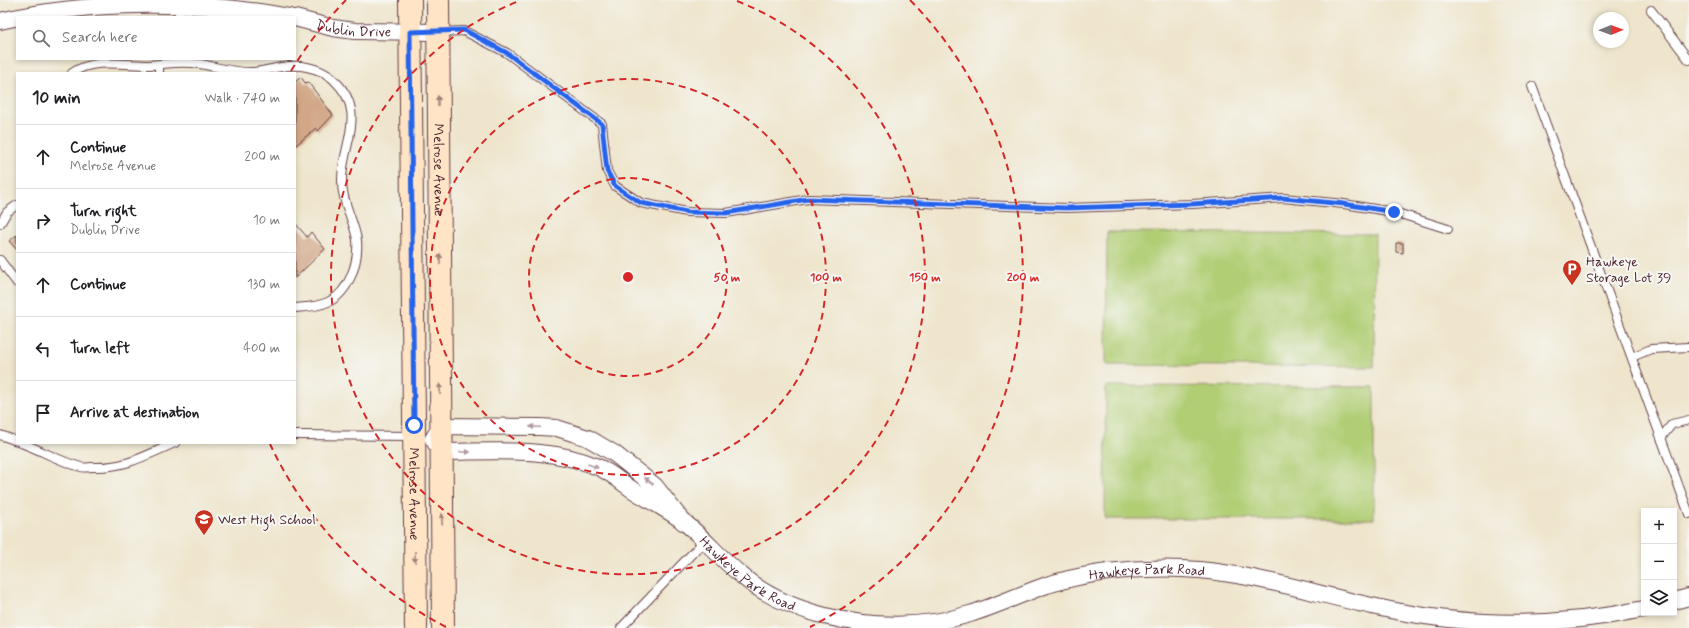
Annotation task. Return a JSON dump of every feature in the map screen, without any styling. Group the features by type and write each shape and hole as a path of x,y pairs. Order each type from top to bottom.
{"main road":[{"name":"Melrose Avenue","path":"410,0 410,32 429,438 443,628"},
{"name":"Melrose Avenue","path":"416,628 429,438 438,0"}],"street":[{"path":"21,16 88,2 127,2 179,9 201,10 245,8 285,16"},
{"path":"0,21 16,17"},
{"name":"Dublin Drive","path":"296,18 355,32 438,32"},
{"name":"Hawkeye Park Road","path":"429,438 540,427 557,428 588,438 616,454 655,486 683,522"},
{"name":"Hawkeye Park Road","path":"429,438 545,453 599,467 683,522 743,577 775,597 821,615 857,622 909,625 940,621 969,614 1050,585 1092,575 1150,568 1222,571 1273,581 1373,606 1423,622 1530,623 1567,621 1641,609"},
{"path":"1677,600 1689,597"}],"lane":[{"path":"1651,10 1689,60"},
{"path":"438,32 464,30 507,53 602,124 607,171 615,186 641,203 687,212 726,213 808,199 1066,208 1192,204 1283,198 1344,204 1394,212 1448,229"},
{"path":"74,72 91,65 159,64 177,61 199,61 217,70 254,72 291,65 309,67 323,72 334,80 345,94 350,108 352,121 351,137 342,172 342,190 357,240 357,256 347,284 338,296 328,302 312,307 296,308"},
{"path":"159,64 159,72"},
{"path":"1532,86 1689,514"},
{"path":"0,224 7,212 16,205"},
{"path":"0,260 16,283"},
{"path":"1632,357 1651,349 1689,347"},
{"path":"1661,438 1672,424 1689,420"},
{"path":"0,435 16,441"},
{"path":"296,435 429,438"},
{"path":"24,444 83,467 121,466 173,444"},
{"path":"621,628 704,541"}],"green space":[{"path":"1107,232 1375,234 1374,367 1106,365"},
{"path":"1106,386 1374,387 1374,519 1105,519"}],"building":[{"path":"301,77 305,83 308,82 333,115 318,131 316,128 296,145 296,81"},
{"path":"296,224 307,237 311,232 325,249 296,277"},
{"path":"16,236 16,249 9,241"},
{"path":"1396,243 1403,243 1403,253 1396,252"}],"place":[{"name":"Hawkeye Storage Lot 39","path":"1572,286"},
{"name":"West High School","path":"204,536"}],"route":[{"path":"414,425 410,32 464,30 507,53 602,124 606,150 607,171 615,186 641,203 687,212 726,213 808,199 1066,208 1192,204 1283,198 1344,204 1394,212"}]}
